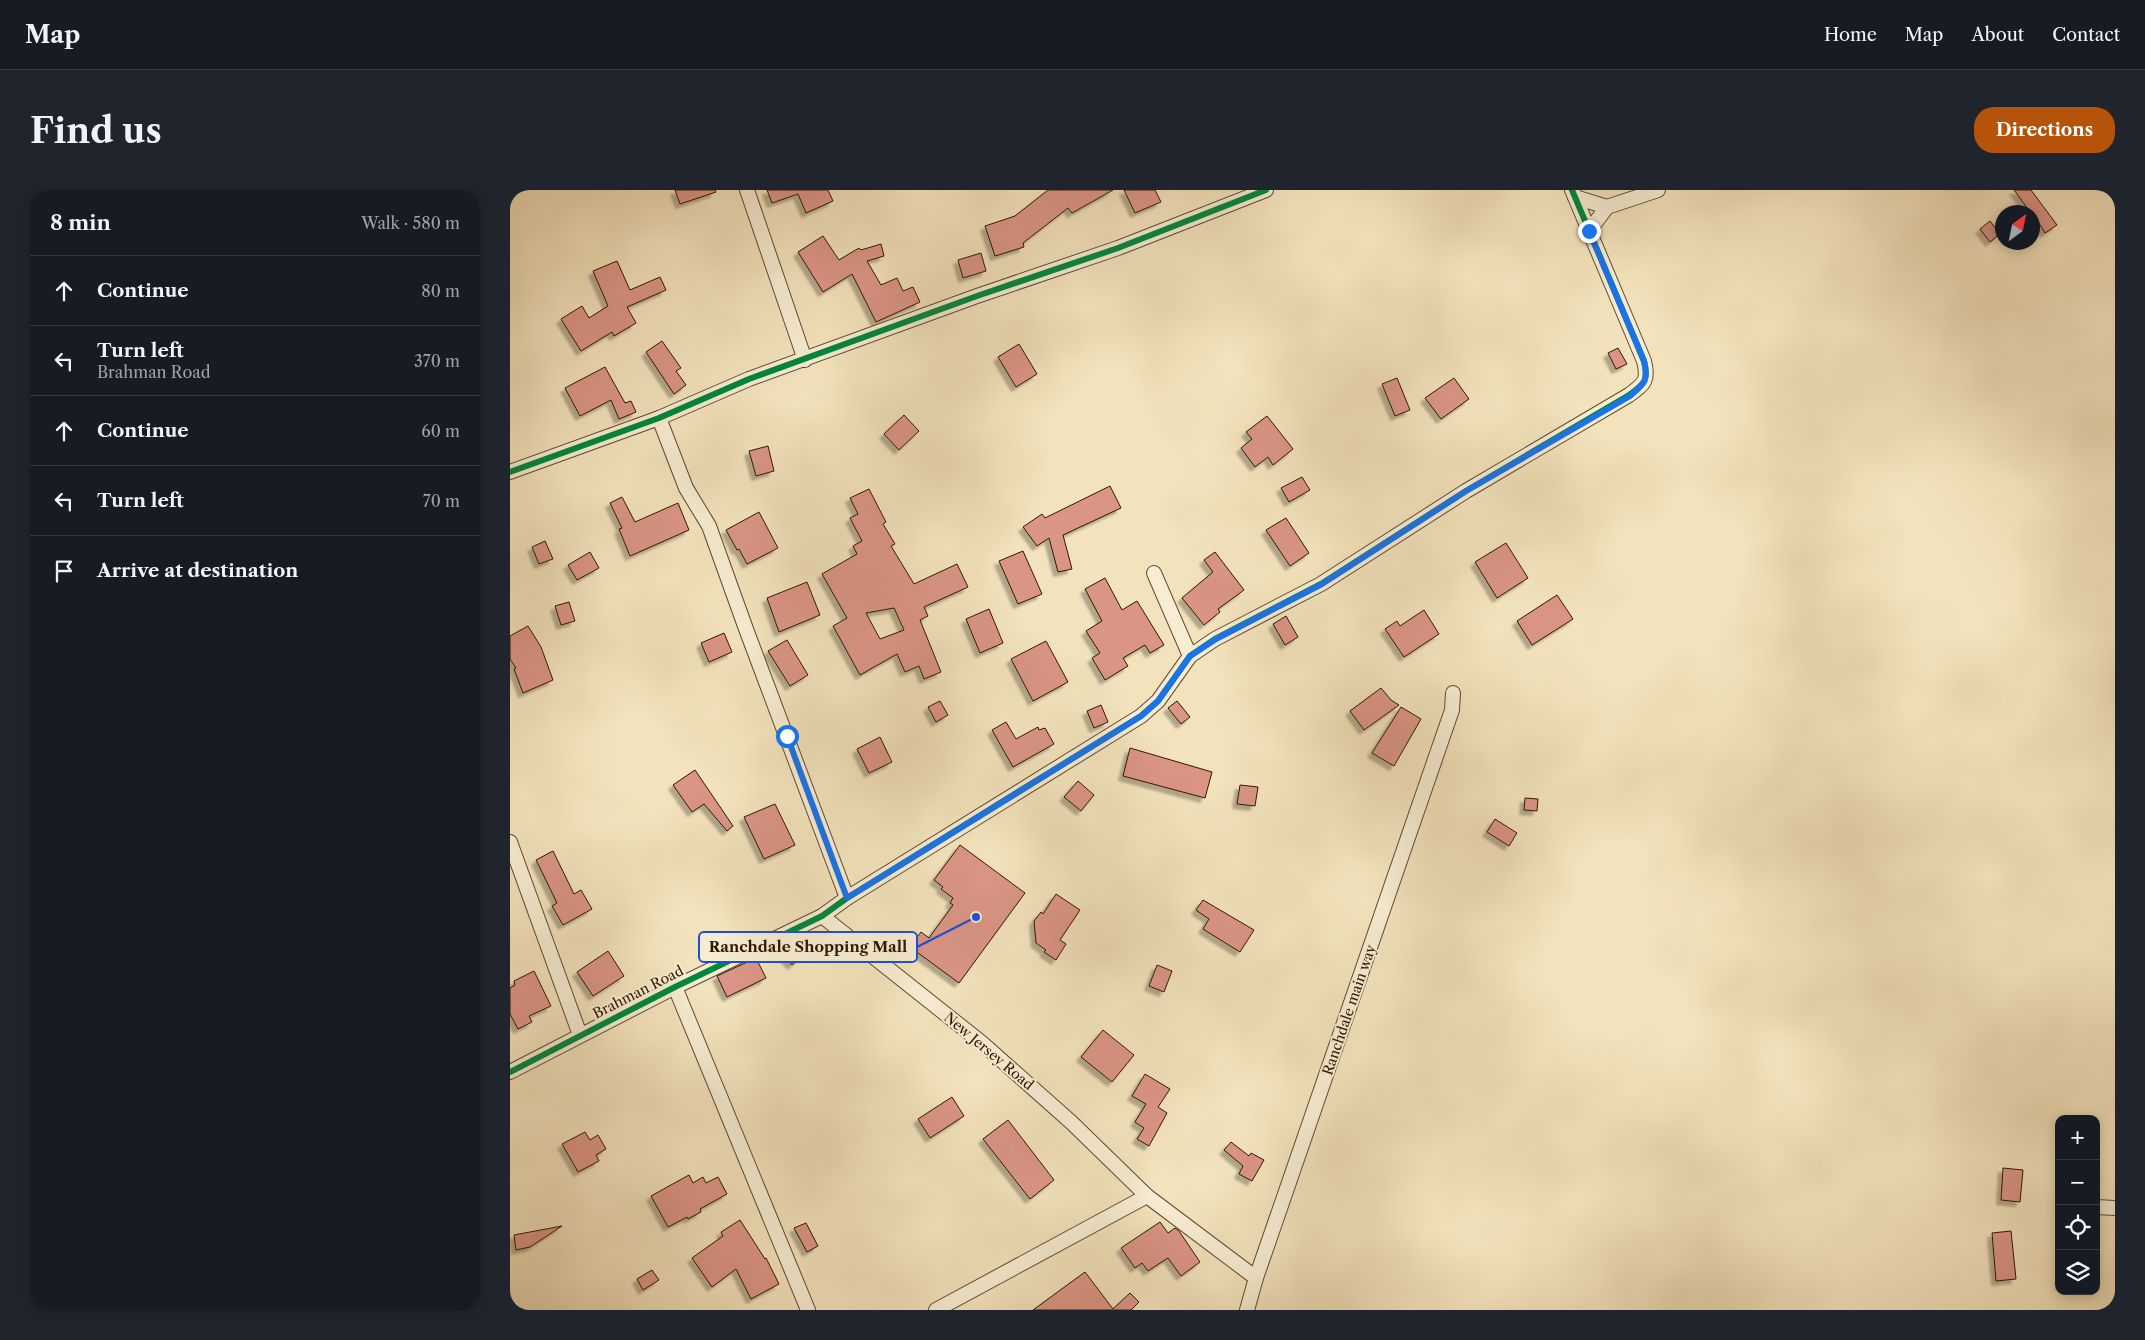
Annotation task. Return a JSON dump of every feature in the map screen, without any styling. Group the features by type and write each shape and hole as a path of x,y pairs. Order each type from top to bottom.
{"street":[{"path":"747,190 806,360"},
{"path":"510,472 659,418 748,380 978,296 1118,248 1266,190"},
{"path":"1589,231 1608,207 1658,190"},
{"path":"1574,194 1608,207"},
{"name":"Brahman Road","path":"510,1072 675,987 822,916 847,898 1141,716 1158,701 1190,656 1216,639 1322,584 1466,491 1630,396 1644,384 1647,373 1574,194"},
{"path":"659,418 686,488 709,526 847,898"},
{"path":"1154,573 1190,656"},
{"name":"Ranchdale main way","path":"1247,1310 1256,1278 1452,710 1453,693"},
{"path":"510,842 580,1035"},
{"name":"New Jersey Road","path":"822,916 982,1043 1072,1122 1147,1196 1256,1278"},
{"path":"675,987 808,1310"},
{"path":"936,1310 1147,1196"},
{"path":"2100,1207 2115,1208"}],"building":[{"path":"675,190 715,190 716,192 680,204"},
{"path":"767,190 828,190 833,201 806,213 798,194 772,203"},
{"path":"1048,190 1113,190 1072,213 1068,208 1023,243 1024,247 995,256 985,226 1015,216"},
{"path":"1124,190 1155,190 1161,202 1135,213"},
{"path":"2014,190 2031,190 2057,225 2045,233 2040,225 2040,205 2025,205"},
{"path":"1990,221 1995,228 1995,238 1990,242 1980,229"},
{"path":"823,236 839,260 859,248 861,250 881,244 884,256 867,261 881,285 897,278 903,291 913,287 920,302 876,322 852,274 823,292 798,252"},
{"path":"981,253 986,271 963,278 958,260"},
{"path":"617,261 630,290 660,277 666,290 627,307 636,323 614,336 612,332 581,351 561,319 582,306 589,318 608,306 593,271"},
{"path":"662,341 681,368 676,371 686,385 674,394 646,352"},
{"path":"1019,344 1037,374 1016,387 998,357"},
{"path":"1618,348 1627,364 1616,369 1608,353"},
{"path":"605,367 625,403 631,401 636,412 619,419 611,400 580,416 565,388"},
{"path":"1397,378 1410,410 1395,416 1382,384"},
{"path":"1454,378 1469,399 1441,419 1425,398"},
{"path":"904,415 919,431 899,450 884,434"},
{"path":"1267,416 1293,449 1273,465 1268,457 1255,467 1241,448 1252,439 1246,432"},
{"path":"768,446 774,471 756,476 749,451"},
{"path":"1302,477 1310,490 1289,502 1281,488"},
{"path":"1110,486 1121,508 1063,535 1072,569 1058,572 1049,538 1037,546 1023,527 1042,514 1045,518"},
{"path":"869,489 886,522 883,524 895,544 891,546 914,584 957,564 968,587 924,607 928,616 920,620 941,672 924,679 919,666 905,672 897,654 860,675 833,626 847,618 822,574 857,554 853,546 862,541 850,518 858,514 850,498","holes":["894,608 904,630 880,639 866,613"]},
{"path":"622,497 635,522 678,503 689,530 630,556 619,529 622,528 610,503"},
{"path":"759,512 778,548 747,564 726,530"},
{"path":"1286,518 1309,553 1290,566 1266,530"},
{"path":"545,541 553,559 539,564 532,547"},
{"path":"1506,543 1528,578 1497,598 1475,562"},
{"path":"1023,551 1042,594 1018,604 999,561"},
{"path":"590,552 599,568 577,580 568,565"},
{"path":"1215,552 1244,590 1218,609 1220,612 1204,625 1182,598 1213,572 1204,560"},
{"path":"1105,578 1122,610 1137,601 1164,645 1150,653 1145,645 1123,658 1128,666 1105,680 1092,658 1100,653 1086,631 1102,621 1085,589"},
{"path":"807,582 820,615 779,632 767,598"},
{"path":"1557,595 1573,619 1532,645 1517,621"},
{"path":"569,602 575,621 561,625 555,606"},
{"path":"989,609 1003,643 980,653 966,619"},
{"path":"1424,610 1439,634 1404,657 1385,629 1397,621 1400,626"},
{"path":"1286,616 1298,637 1285,645 1273,624"},
{"path":"528,626 541,647 553,680 523,693 514,669 516,668 510,659 510,636"},
{"path":"724,633 732,652 709,662 701,643"},
{"path":"787,640 808,675 790,686 768,651"},
{"path":"1046,641 1068,682 1033,701 1011,659"},
{"path":"1381,688 1391,700 1399,705 1364,730 1350,711"},
{"path":"940,701 948,715 936,722 928,707"},
{"path":"1177,701 1190,717 1181,724 1168,708"},
{"path":"1101,705 1108,722 1094,728 1087,711"},
{"path":"1401,707 1421,719 1394,766 1372,753"},
{"path":"1006,722 1016,739 1038,727 1039,730 1045,728 1054,744 1013,767 992,730"},
{"path":"880,737 892,762 869,773 857,749"},
{"path":"1130,748 1212,772 1205,798 1123,776"},
{"path":"695,770 733,826 727,831 704,804 692,812 673,785"},
{"path":"1078,781 1094,795 1081,811 1064,797"},
{"path":"1240,785 1258,787 1255,806 1237,804"},
{"path":"1525,798 1538,799 1537,811 1524,810"},
{"path":"775,804 795,845 764,859 744,817"},
{"path":"1495,819 1517,833 1509,846 1487,832"},
{"path":"960,845 1025,893 959,983 910,947 921,932 929,938 953,905 950,903 953,898 941,889 943,887 934,880"},
{"path":"553,851 574,894 581,890 592,909 563,925 552,906 557,903 536,860"},
{"path":"1056,894 1080,910 1060,940 1066,944 1056,960 1044,952 1046,950 1036,943 1034,921 1041,912 1043,914"},
{"path":"1203,900 1254,930 1240,952 1203,929 1209,919 1196,910"},
{"path":"791,945 801,957 792,965 781,953"},
{"path":"608,951 624,976 593,996 577,972"},
{"path":"756,958 766,978 727,997 717,976"},
{"path":"1157,965 1172,971 1164,992 1149,986"},
{"path":"534,971 551,1006 529,1016 532,1022 518,1029 510,1014 510,988 515,985 514,981"},
{"path":"1103,1030 1134,1055 1112,1082 1081,1057"},
{"path":"1145,1074 1170,1089 1158,1107 1167,1113 1149,1146 1137,1139 1144,1128 1135,1122 1146,1104 1132,1096"},
{"path":"952,1097 964,1116 930,1138 918,1119"},
{"path":"1008,1120 1054,1180 1030,1199 983,1139"},
{"path":"585,1132 590,1140 598,1135 606,1149 596,1155 599,1161 578,1172 562,1144"},
{"path":"1231,1142 1249,1156 1251,1153 1264,1160 1252,1181 1239,1174 1243,1166 1224,1150"},
{"path":"2003,1168 2023,1170 2020,1202 2001,1200"},
{"path":"689,1175 693,1183 703,1177 706,1183 718,1177 727,1194 700,1209 701,1212 668,1227 651,1196"},
{"path":"740,1220 766,1258 779,1284 751,1299 736,1269 712,1287 692,1258 723,1236 721,1232"},
{"path":"1160,1222 1168,1233 1175,1228 1179,1231 1200,1262 1181,1276 1168,1258 1148,1271 1142,1263 1135,1268 1121,1248"},
{"path":"806,1223 818,1246 807,1252 794,1228"},
{"path":"562,1226 530,1247 516,1250 514,1235"},
{"path":"2011,1231 2016,1279 1996,1281 1992,1233"},
{"path":"652,1270 659,1280 643,1290 637,1279"},
{"path":"1085,1272 1113,1309 1130,1293 1139,1302 1131,1310 1033,1310"}],"cycle path":[{"path":"510,472 659,418 749,379 977,296 1118,248 1266,190"},
{"path":"510,1072 675,987 822,916 847,898 1141,716 1158,701 1190,656 1215,639 1321,584 1466,491 1629,395 1642,385 1646,373 1644,361 1572,190"}],"place":[{"name":"Ranchdale Shopping Mall","path":"976,917"}],"route":[{"path":"787,736 847,898 1105,740 1141,716 1158,701 1190,656 1216,639 1322,584 1466,491 1630,396 1644,384 1647,373 1644,361 1589,231"}]}
